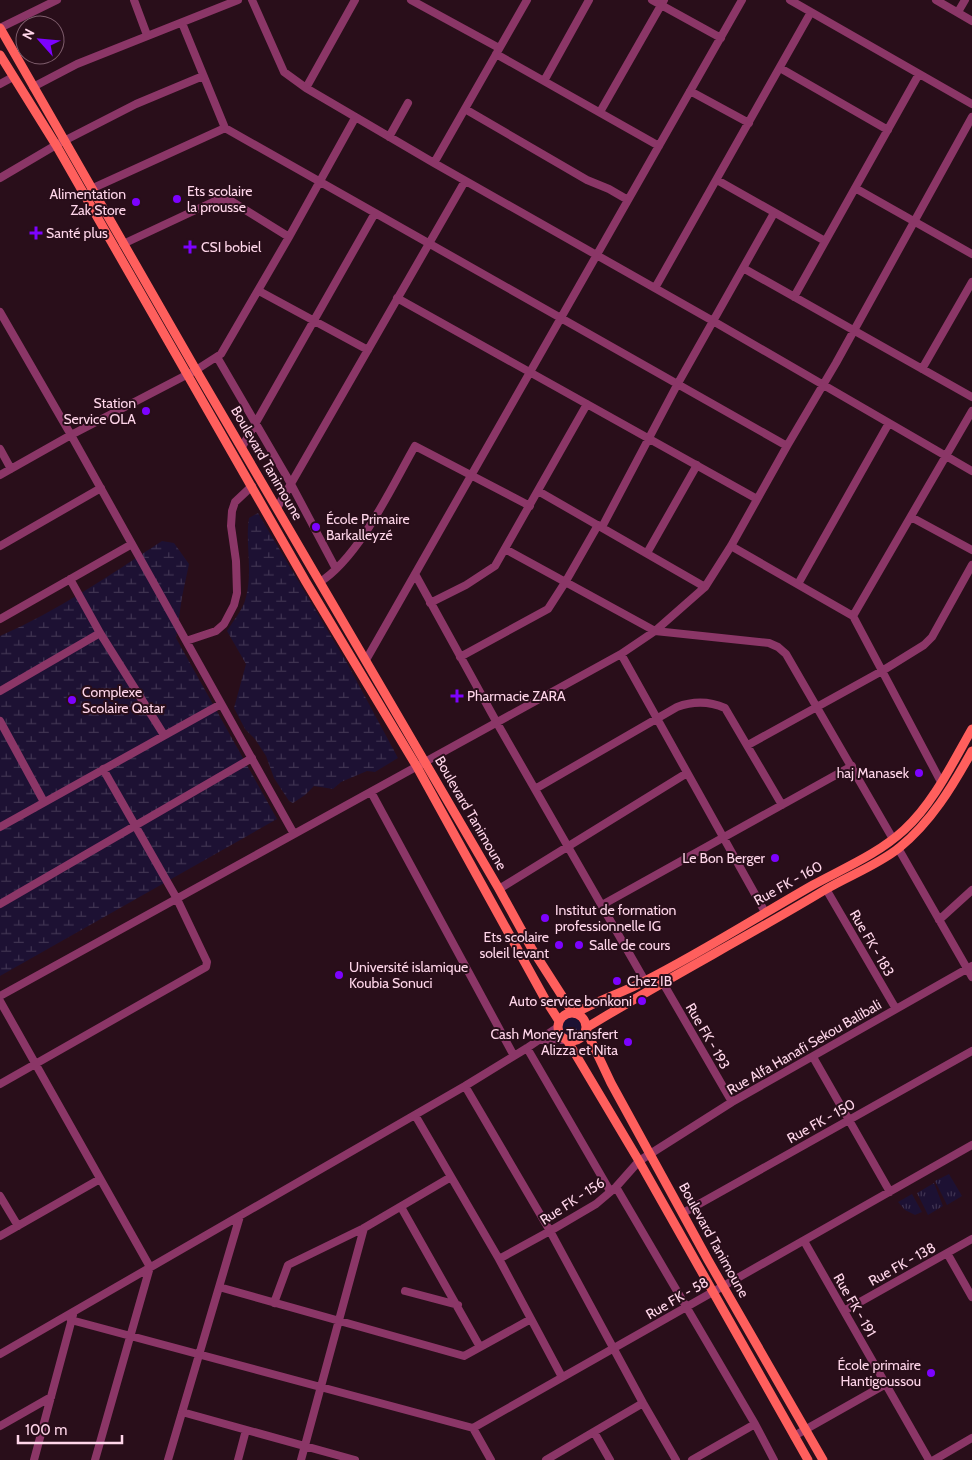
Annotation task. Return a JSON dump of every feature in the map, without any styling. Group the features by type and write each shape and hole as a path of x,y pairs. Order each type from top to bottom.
{"main road":[{"name":"Boulevard Tanimoune","path":"0,28 91,189 366,660 558,1024"},
{"name":"Boulevard Tanimoune","path":"0,54 56,145 306,582 499,888 532,948 575,1013"},
{"name":"Rue FK - 160","path":"586,1029 898,848 941,782 972,729"},
{"name":"Rue FK - 160","path":"575,1013 645,981 925,823 951,789 972,752"},
{"path":"575,1013 584,1019 586,1029 581,1038 572,1041 567,1040 560,1035 558,1024 566,1014 575,1013"},
{"name":"Boulevard Tanimoune","path":"586,1029 611,1083 650,1154 823,1460"},
{"name":"Boulevard Tanimoune","path":"567,1040 639,1161 808,1460"}],"street":[{"path":"0,28 57,0"},
{"path":"134,0 148,35"},
{"path":"33,86 71,66 238,0"},
{"path":"252,0 283,71 306,88 355,118 713,321 972,471"},
{"path":"306,88 355,0"},
{"path":"411,0 498,51 544,81 659,146"},
{"path":"434,163 527,0"},
{"path":"544,81 589,0"},
{"path":"652,0 662,2 720,38"},
{"path":"366,660 742,0"},
{"path":"790,0 972,104"},
{"path":"936,0 972,20"},
{"path":"958,12 964,0"},
{"path":"600,112 662,2"},
{"path":"655,288 811,12"},
{"path":"182,23 225,128 787,446"},
{"path":"780,68 888,130"},
{"path":"794,297 919,74"},
{"path":"0,178 56,145 136,104 203,76"},
{"path":"0,84 13,77"},
{"path":"690,91 749,123"},
{"path":"389,137 408,103"},
{"path":"465,109 587,180 609,189 628,200"},
{"path":"0,996 621,654 654,631 705,586 731,546 854,330 972,117"},
{"path":"0,475 218,357 290,237 355,118"},
{"path":"91,189 225,128"},
{"path":"717,180 825,241"},
{"path":"278,508 465,181"},
{"path":"856,188 972,254"},
{"path":"123,244 217,200 231,201 290,237"},
{"path":"242,447 375,213"},
{"path":"460,657 548,609 600,526 677,384 774,213"},
{"path":"743,268 972,397"},
{"path":"922,369 972,282"},
{"path":"258,291 368,350"},
{"path":"397,298 757,499"},
{"path":"0,312 101,488 294,834"},
{"path":"218,357 291,484 336,569"},
{"path":"430,603 466,585 495,566 587,404"},
{"path":"853,616 972,411"},
{"path":"798,584 889,423"},
{"path":"320,582 336,569 369,525 415,446 530,506"},
{"path":"0,449 11,469"},
{"path":"647,553 696,465"},
{"path":"186,641 216,631 224,624 234,605 237,593 236,561 231,526 232,511 235,502 252,486"},
{"path":"0,546 101,488"},
{"path":"538,491 705,586"},
{"path":"911,517 972,550"},
{"path":"0,619 132,544"},
{"path":"731,546 853,616 941,782"},
{"path":"505,548 654,631 769,643 778,648 786,654 894,839"},
{"path":"748,745 816,706 882,672 929,641 972,565"},
{"path":"415,574 497,723 645,981"},
{"path":"70,579 100,633 164,735"},
{"path":"0,691 100,633"},
{"path":"621,654 765,912"},
{"path":"535,789 677,707 690,702 726,708 782,805"},
{"path":"0,827 221,704"},
{"path":"0,721 44,802"},
{"path":"0,904 252,758"},
{"path":"602,905 852,766"},
{"path":"0,1084 206,967 207,962 177,898 103,769"},
{"path":"499,888 687,773"},
{"path":"371,792 514,1056"},
{"path":"898,848 970,968 972,977"},
{"name":"Rue FK - 183","path":"826,889 896,1009"},
{"path":"940,920 972,890"},
{"name":"Rue Alfa Hanafi Sekou Balibali","path":"650,1154 732,1102 970,968"},
{"name":"Rue FK - 193","path":"663,983 732,1102"},
{"path":"0,1002 150,1267 95,1460"},
{"path":"0,1354 465,1086 539,1040 558,1024"},
{"path":"539,1040 567,1040"},
{"path":"527,1048 686,1308 755,1424 774,1460"},
{"name":"Rue FK - 150","path":"683,1213 972,1051"},
{"path":"813,1056 890,1192"},
{"path":"465,1086 550,1231 676,1460"},
{"path":"415,1115 499,1258 562,1378"},
{"name":"Rue FK - 58","path":"473,1428 972,1145"},
{"name":"Rue FK - 156","path":"499,1258 596,1204 639,1161 650,1154"},
{"path":"274,1303 288,1266 364,1228 451,1177"},
{"path":"0,1236 100,1179"},
{"path":"0,1196 18,1226"},
{"path":"401,1206 480,1347"},
{"path":"168,1460 240,1216"},
{"path":"301,1460 364,1228"},
{"name":"Rue FK - 138","path":"844,1311 972,1239"},
{"name":"Rue FK - 191","path":"804,1240 929,1460"},
{"path":"947,1253 972,1297"},
{"path":"219,1287 464,1356 531,1318"},
{"path":"405,1291 458,1305"},
{"path":"34,1460 74,1311"},
{"path":"72,1320 473,1428 491,1460"},
{"path":"794,1436 886,1384"},
{"path":"0,1426 51,1396"},
{"path":"546,1460 643,1403"},
{"path":"182,1412 355,1460"},
{"path":"692,1460 755,1424"},
{"path":"238,1460 246,1430"},
{"path":"594,1432 610,1460"},
{"path":"934,1460 972,1438"}],"green space":[{"path":"258,513 347,663 398,758 375,772 367,771 341,782 333,789 314,786 293,803 289,801 274,778 266,756 255,739 245,729 234,708 246,664 227,631 245,602 249,577 249,518"},
{"path":"162,541 174,543 189,564 176,638 277,819 0,976 0,636 63,604"},
{"path":"567,1017 575,1017 581,1023 581,1031 575,1037 567,1037 561,1031 561,1023"},
{"path":"949,1174 962,1196 947,1205 935,1181"},
{"path":"934,1183 943,1206 928,1215 917,1193"},
{"path":"912,1194 922,1212 915,1215 905,1210 898,1202"}],"place":[{"name":"Ets scolaire la prousse","path":"177,199"},
{"name":"Alimentation Zak Store","path":"136,202"},
{"name":"Santé plus","path":"36,233"},
{"name":"CSI bobiel","path":"190,247"},
{"name":"Station Service OLA","path":"146,411"},
{"name":"École Primaire Barkalleyzé","path":"316,527"},
{"name":"Pharmacie ZARA","path":"457,696"},
{"name":"Complexe Scolaire Qatar","path":"72,700"},
{"name":"haj Manasek","path":"919,773"},
{"name":"Le Bon Berger","path":"775,858"},
{"name":"Institut de formation professionnelle IG","path":"545,918"},
{"name":"Ets scolaire soleil levant","path":"559,945"},
{"name":"Salle de cours","path":"579,945"},
{"name":"Université islamique Koubia Sonuci","path":"339,975"},
{"name":"Chez IB","path":"617,981"},
{"name":"Auto service bonkoni","path":"642,1001"},
{"name":"Cash Money Transfert Alizza et Nita","path":"628,1042"},
{"name":"École primaire Hantigoussou","path":"931,1373"}]}
